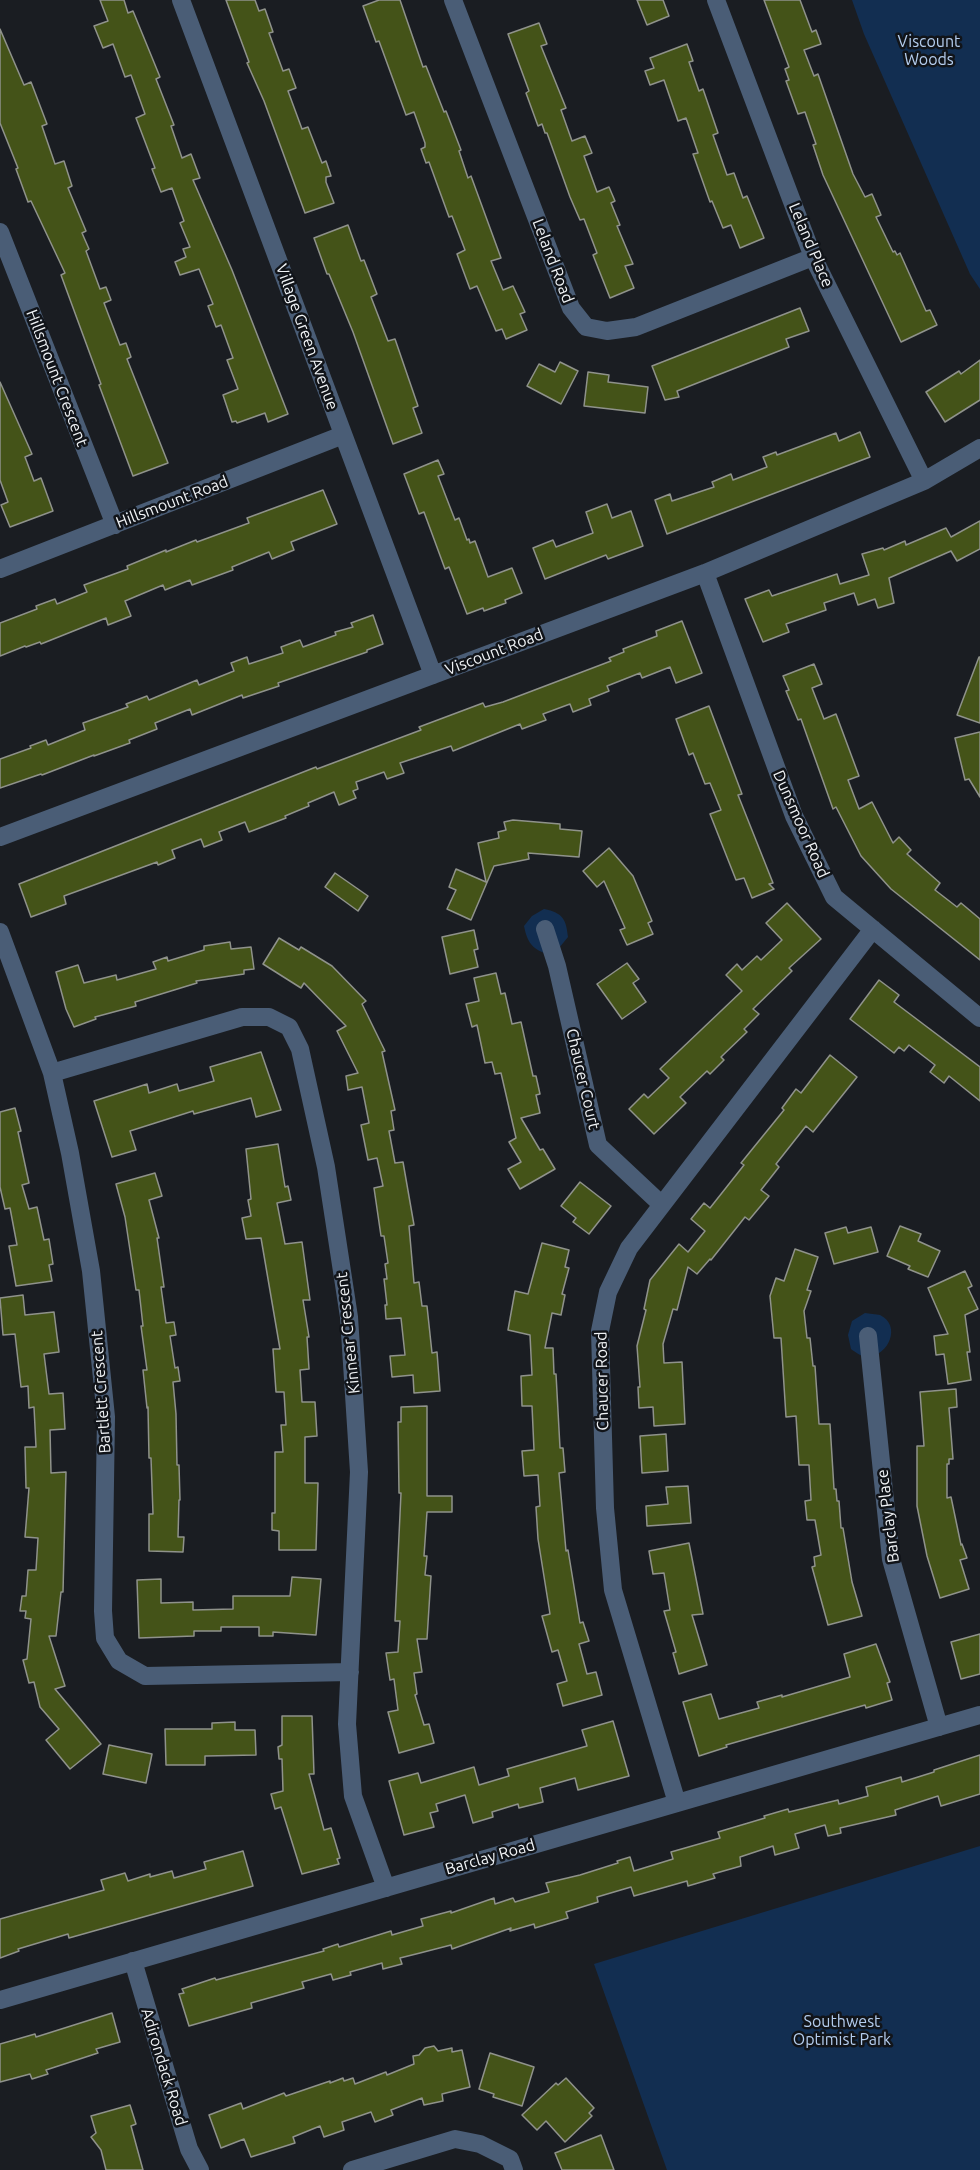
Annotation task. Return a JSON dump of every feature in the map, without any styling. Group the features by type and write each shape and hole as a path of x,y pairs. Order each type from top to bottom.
{"street":[{"name":"Village Green Avenue","path":"182,0 433,675"},
{"name":"Leland Road","path":"453,0 571,308 586,327 607,331 636,327 813,257"},
{"name":"Leland Place","path":"716,0 813,257 924,481"},
{"name":"Hillsmount Crescent","path":"0,232 115,525"},
{"name":"Hillsmount Road","path":"0,570 343,435"},
{"name":"Viscount Road","path":"0,837 705,573 924,481 980,448"},
{"name":"Dunsmoor Road","path":"705,573 794,816 834,897 980,1018"},
{"name":"Chaucer Court","path":"545,929 557,966 598,1145 662,1205"},
{"name":"Chaucer Road","path":"677,1803 613,1590 605,1508 600,1331 608,1292 629,1248 873,929"},
{"name":"Bartlett Crescent","path":"0,932 52,1073 70,1153 91,1271 106,1417 105,1638 119,1661 145,1676 350,1672"},
{"name":"Kinnear Crescent","path":"52,1073 242,1017 268,1017 289,1027 300,1049 326,1167 349,1317 360,1472 347,1724 353,1796 386,1888"},
{"name":"Barclay Place","path":"868,1336 891,1559 939,1727"},
{"name":"Barclay Road","path":"0,2000 980,1715"},
{"name":"Adirondack Road","path":"133,1961 189,2149 200,2170"},
{"path":"352,2170 455,2139 480,2144 510,2159 514,2170"}],"green space":[{"name":"Viscount Woods","path":"852,0 980,0 980,289 970,274 864,34"},
{"path":"544,909 562,918 568,937 559,948 544,953 530,942 524,926 532,916"},
{"path":"865,1313 880,1315 887,1320 890,1327 891,1334 885,1348 872,1356 862,1356 851,1349 848,1335 852,1321"},
{"name":"Southwest Optimist Park","path":"980,1846 980,2170 667,2170 594,1964"}],"building":[{"path":"100,0 124,0 128,13 133,11 160,77 156,79 174,125 171,126 182,158 191,154 200,178 193,180 232,270 288,414 268,422 265,413 237,423 232,422 223,395 238,389 227,360 233,358 221,325 216,327 208,306 213,304 199,269 180,275 175,262 186,257 183,249 190,247 180,223 184,221 172,188 161,192 152,169 155,168 136,118 145,114 131,75 125,77 113,44 103,48 94,26 108,21"},
{"path":"226,0 255,0 259,11 265,9 273,32 269,33 283,71 289,69 296,88 288,91 302,129 308,127 322,163 326,161 331,176 326,177 326,182 334,203 305,213 264,101 247,63 249,62"},
{"path":"379,0 400,0 423,67 426,66 444,112 446,111 461,150 459,151 468,178 471,176 501,258 491,261 503,290 513,286 525,312 520,314 527,330 506,339 502,329 496,331 477,286 470,289 457,254 465,250 452,216 449,217 429,162 426,163 421,149 425,147 425,143 414,112 406,115 379,41 376,42 363,6"},
{"path":"637,0 663,0 669,16 647,25"},
{"path":"764,0 800,0 812,32 816,30 821,44 804,50 814,76 818,74 853,174 865,197 872,194 881,215 876,217 893,252 895,251 897,255 900,253 926,311 930,310 937,325 901,342 823,175 805,112 798,114 786,81 789,80 785,69 789,67"},
{"path":"539,23 547,44 541,46 566,108 561,110 572,141 585,136 592,153 584,156 597,192 609,187 615,201 611,203 620,225 617,226 633,264 625,266 634,288 610,298 593,255 597,253 584,219 580,220 570,197 547,133 542,124 538,126 526,93 529,91 508,34"},
{"path":"0,29 24,85 31,82 47,124 42,126 55,164 64,161 72,186 68,188 86,231 82,233 89,249 86,251 100,289 106,287 111,300 104,303 120,345 126,343 131,357 127,359 168,463 133,476 61,275 65,273 31,201 28,202 16,169 18,168 0,123"},
{"path":"687,44 693,61 689,62 699,91 703,89 718,133 713,135 727,175 734,173 743,198 747,196 764,238 740,248 731,225 723,228 712,201 710,202 693,154 698,153 686,118 678,121 664,80 650,85 645,71 654,68 650,58"},
{"path":"348,225 361,261 364,260 377,294 371,297 388,341 395,339 418,406 413,408 422,433 393,444 353,332 314,238"},
{"path":"800,308 809,331 786,339 789,347 677,391 679,397 665,400 652,366"},
{"path":"980,360 980,400 945,422 926,392 959,371 961,374"},
{"path":"560,362 578,371 561,404 527,386 539,364 555,372"},
{"path":"588,372 609,375 608,382 648,387 645,413 584,406"},
{"path":"0,382 32,454 25,457 34,481 41,478 53,511 10,527 1,505 8,502 0,480"},
{"path":"860,432 870,457 667,534 655,500 670,494 672,501 714,487 712,482 731,474 733,480 767,467 763,457 776,452 777,455 836,433 839,441"},
{"path":"438,460 444,474 438,476 455,520 459,518 467,540 469,539 470,543 475,541 488,577 512,568 522,593 505,600 506,603 467,614 449,567 445,569 424,512 419,514 404,474"},
{"path":"323,490 337,524 291,542 294,550 272,559 269,552 232,567 233,570 192,585 190,580 165,590 163,585 125,601 131,616 108,625 106,618 41,644 40,642 25,646 0,656 0,623 37,609 36,606 55,599 57,604 87,592 84,585 128,569 127,566 166,550 166,552 249,523 247,518"},
{"path":"607,504 612,518 631,511 643,546 608,559 606,555 545,579 533,548 553,540 556,547 593,533 586,512"},
{"path":"980,521 980,549 957,561 951,551 889,578 894,603 878,608 875,599 858,605 854,593 824,603 826,610 786,624 789,632 763,642 745,599 769,590 772,596 837,574 840,584 869,575 862,554 883,548 884,550 905,541 906,545 946,528 951,537"},
{"path":"373,615 383,644 367,652 278,683 279,686 243,698 242,695 192,715 190,709 155,723 157,729 129,740 130,743 0,788 0,759 46,740 48,745 85,730 83,723 128,707 126,704 147,696 149,700 197,680 199,685 234,671 231,663 247,657 249,664 283,653 281,647 300,640 303,647 336,635 335,632 353,627 351,623"},
{"path":"682,621 702,673 676,683 670,667 642,678 640,673 607,686 609,691 589,699 591,705 573,712 570,704 543,714 546,720 522,729 520,724 453,751 451,746 400,763 404,773 387,779 384,772 356,782 358,789 353,791 356,798 339,805 334,792 308,803 309,806 285,816 286,818 249,832 245,822 219,832 222,840 204,847 201,839 172,850 175,858 158,865 157,862 64,896 66,904 31,917 19,884 316,767 317,769 421,730 419,727 483,703 485,707 503,702 611,661 609,658 624,652 623,649 657,636 656,631"},
{"path":"980,657 980,723 957,715"},
{"path":"814,664 822,684 812,688 824,719 836,714 859,776 848,780 859,809 872,802 893,843 899,837 911,850 907,854 940,883 935,890 957,907 961,903 980,919 980,960 891,889 861,856 836,807 833,809 801,719 798,720 786,691 789,690 783,676"},
{"path":"709,706 742,794 738,795 773,883 769,884 774,889 752,898 744,878 736,880 710,814 721,810 710,783 705,784 693,753 689,755 676,719"},
{"path":"980,732 980,797 969,779 965,780 955,738"},
{"path":"513,820 560,824 560,829 582,831 579,857 528,853 529,859 494,866 471,920 447,909 456,890 449,887 456,869 486,882 478,843 499,838 498,832 506,830 504,822"},
{"path":"609,848 633,876 652,921 648,923 653,934 627,945 620,930 625,928 604,881 597,887 583,871"},
{"path":"335,873 368,896 358,911 325,887"},
{"path":"787,903 821,939 789,968 792,971 753,1009 759,1014 744,1029 747,1032 721,1057 724,1060 710,1074 707,1071 680,1097 686,1103 654,1134 629,1109 644,1094 648,1098 669,1078 660,1069 742,991 726,975 737,964 742,970 757,956 761,960 782,940 766,923"},
{"path":"474,930 478,949 474,950 478,967 450,974 442,937"},
{"path":"279,938 299,950 301,947 332,966 366,1001 362,1004 385,1051 382,1052 395,1110 391,1111 394,1130 389,1131 395,1163 403,1162 414,1225 409,1226 414,1283 419,1282 422,1306 427,1306 432,1353 437,1352 440,1391 414,1393 413,1375 392,1377 390,1356 405,1355 401,1318 386,1319 384,1279 387,1279 385,1264 388,1263 384,1236 381,1236 374,1188 383,1186 377,1158 368,1160 361,1125 369,1123 362,1087 348,1090 346,1076 358,1073 337,1031 346,1026 304,983 301,988 263,964"},
{"path":"230,942 231,949 251,947 254,969 244,970 244,974 196,981 197,983 135,1002 136,1006 95,1017 96,1019 74,1027 66,1009 56,972 78,965 84,983 116,975 117,980 156,969 153,962 167,957 168,961 204,950 204,946"},
{"path":"627,963 639,979 633,983 646,1002 622,1019 597,984"},
{"path":"496,973 501,994 505,993 512,1024 521,1022 533,1076 536,1076 540,1094 536,1095 540,1113 521,1118 540,1150 543,1149 555,1169 520,1189 508,1169 521,1162 509,1142 516,1138 501,1073 495,1074 492,1062 485,1063 477,1025 472,1027 466,1004 479,1001 474,978"},
{"path":"879,980 899,995 894,1002 980,1067 980,1101 949,1076 944,1083 930,1072 935,1065 909,1045 904,1051 899,1047 894,1053 850,1019"},
{"path":"261,1052 281,1110 256,1117 251,1098 194,1114 193,1111 130,1131 136,1150 112,1157 94,1101 147,1084 149,1093 177,1084 179,1091 214,1081 210,1067"},
{"path":"830,1055 857,1077 813,1132 806,1126 776,1164 779,1167 761,1190 769,1196 749,1220 745,1217 697,1274 688,1267 677,1310 673,1309 663,1344 664,1363 682,1362 685,1424 654,1426 653,1407 639,1408 638,1387 640,1387 637,1346 646,1310 644,1309 650,1280 679,1244 688,1252 705,1231 691,1219 704,1203 710,1208 744,1165 741,1163 784,1110 782,1108 796,1089 801,1093"},
{"path":"15,1108 29,1183 22,1185 29,1209 37,1207 44,1240 49,1239 53,1264 49,1265 52,1281 16,1286 9,1246 17,1245 10,1208 5,1209 0,1187 0,1112"},
{"path":"278,1144 285,1187 288,1186 291,1200 277,1203 285,1244 302,1242 310,1300 303,1300 309,1337 307,1337 309,1369 300,1370 302,1402 315,1402 317,1436 305,1437 305,1483 318,1483 316,1550 279,1550 279,1531 272,1530 272,1513 275,1513 275,1452 283,1452 281,1425 286,1425 284,1392 276,1392 273,1349 280,1349 261,1238 246,1239 242,1218 251,1216 248,1200 251,1199 246,1149"},
{"path":"155,1173 162,1196 149,1200 159,1238 157,1238 164,1287 161,1287 166,1323 174,1322 176,1335 170,1336 175,1368 178,1367 180,1381 173,1382 177,1465 179,1465 178,1537 184,1537 183,1552 149,1551 149,1514 153,1514 148,1407 143,1370 147,1370 139,1290 136,1290 125,1217 116,1184"},
{"path":"580,1182 611,1206 589,1234 573,1222 576,1218 561,1206"},
{"path":"900,1226 921,1234 918,1241 940,1251 928,1277 908,1269 910,1266 887,1256"},
{"path":"846,1227 848,1233 871,1227 878,1252 834,1264 825,1233"},
{"path":"542,1243 569,1250 565,1267 569,1268 562,1294 565,1295 561,1315 552,1313 545,1348 553,1348 554,1374 556,1374 560,1448 563,1448 565,1472 559,1473 566,1551 568,1550 580,1623 583,1622 589,1641 579,1644 587,1674 596,1672 602,1695 563,1706 557,1684 567,1681 558,1650 552,1652 542,1616 550,1614 538,1539 536,1507 540,1506 538,1475 524,1476 522,1451 534,1450 532,1406 522,1406 521,1376 532,1375 530,1335 508,1330 515,1291 528,1294"},
{"path":"795,1249 818,1257 807,1290 811,1291 804,1311 807,1338 810,1338 813,1366 815,1366 819,1424 830,1424 834,1489 836,1489 837,1501 839,1501 841,1528 843,1528 852,1582 862,1616 828,1625 812,1567 815,1566 814,1557 821,1555 815,1520 807,1520 805,1501 811,1500 809,1465 799,1465 796,1416 786,1417 781,1338 774,1338 770,1296 776,1278 784,1281"},
{"path":"965,1271 972,1286 968,1288 978,1309 965,1315 971,1380 948,1384 944,1354 936,1355 934,1336 948,1334 928,1288"},
{"path":"23,1295 25,1315 54,1312 59,1352 44,1354 49,1394 63,1393 65,1429 50,1430 51,1473 66,1472 63,1592 61,1592 56,1636 49,1636 65,1686 55,1689 101,1744 70,1769 46,1740 59,1729 40,1707 34,1682 29,1683 23,1660 27,1659 31,1619 25,1618 26,1611 20,1611 22,1596 26,1596 28,1570 36,1570 38,1538 25,1537 29,1488 26,1488 25,1447 36,1447 34,1407 29,1408 28,1386 21,1387 15,1334 3,1335 0,1298"},
{"path":"956,1389 957,1407 949,1408 953,1459 949,1459 949,1464 947,1464 947,1498 951,1497 961,1545 967,1558 960,1560 969,1589 940,1598 927,1556 917,1506 917,1446 924,1446 920,1392"},
{"path":"427,1406 427,1496 452,1496 452,1512 427,1512 425,1575 431,1576 427,1639 417,1639 422,1672 414,1673 417,1694 415,1695 424,1725 429,1724 434,1743 399,1753 388,1712 398,1710 394,1679 390,1680 386,1653 398,1652 400,1621 395,1621 401,1493 399,1493 398,1422 401,1422 401,1407"},
{"path":"666,1434 668,1471 642,1473 640,1436"},
{"path":"688,1486 691,1523 647,1526 646,1506 668,1504 666,1487"},
{"path":"689,1543 703,1614 692,1615 707,1665 679,1674 673,1653 676,1652 664,1611 670,1610 664,1573 653,1574 649,1551"},
{"path":"292,1577 321,1579 316,1635 273,1632 273,1636 259,1636 259,1627 221,1627 221,1631 194,1631 194,1636 139,1638 137,1580 161,1579 161,1603 193,1602 193,1610 233,1609 233,1596 290,1596"},
{"path":"980,1634 980,1674 961,1679 951,1642"},
{"path":"876,1644 890,1682 887,1683 892,1700 866,1708 865,1705 726,1745 727,1747 699,1756 683,1702 711,1694 719,1719 759,1708 757,1702 850,1677 844,1654"},
{"path":"282,1716 312,1716 314,1774 309,1774 324,1830 331,1828 340,1858 337,1859 339,1864 302,1874 281,1807 275,1809 271,1794 283,1791 282,1759 279,1759 278,1747 282,1745"},
{"path":"613,1721 629,1776 578,1790 575,1778 540,1788 543,1802 519,1808 518,1804 492,1812 493,1817 473,1823 465,1795 436,1804 438,1811 430,1813 434,1827 404,1835 389,1781 418,1773 421,1783 474,1767 479,1785 509,1776 507,1769 587,1746 582,1730"},
{"path":"235,1722 235,1730 255,1730 256,1755 205,1756 205,1765 166,1765 165,1729 212,1729 212,1723"},
{"path":"109,1745 152,1754 146,1783 103,1774"},
{"path":"980,1755 980,1794 941,1806 938,1796 895,1810 896,1815 840,1828 841,1833 828,1836 825,1825 795,1834 799,1848 775,1855 773,1846 740,1857 741,1866 713,1874 715,1878 688,1886 687,1881 634,1896 631,1887 597,1897 598,1902 566,1912 568,1918 535,1928 534,1924 510,1931 511,1928 452,1949 451,1945 400,1958 402,1964 383,1969 382,1963 350,1972 351,1975 333,1980 331,1974 302,1982 304,1988 251,2003 252,2008 189,2026 179,1994 184,1993 182,1989 215,1978 216,1980 324,1951 323,1949 338,1944 339,1947 391,1931 392,1935 423,1926 421,1919 451,1911 451,1913 494,1898 495,1904 513,1898 515,1902 549,1892 546,1883 580,1875 630,1857 634,1871 673,1859 671,1852 720,1838 718,1832 765,1818 764,1816 838,1800 839,1804 868,1796 866,1787 901,1777 902,1782"},
{"path":"243,1851 253,1886 69,1938 68,1934 18,1949 19,1951 0,1958 0,1919 104,1890 101,1880 125,1873 128,1881 150,1874 150,1877 172,1871 174,1878 206,1869 204,1862"},
{"path":"112,2013 120,2042 96,2049 98,2053 46,2070 48,2074 32,2079 30,2074 0,2082 0,2044 35,2034 36,2037"},
{"path":"434,2046 438,2051 452,2048 452,2052 462,2050 470,2087 442,2094 443,2101 424,2105 422,2098 391,2110 393,2115 375,2122 371,2112 342,2122 344,2130 324,2137 320,2126 293,2137 295,2143 251,2157 244,2139 221,2148 209,2115 241,2103 243,2109 284,2093 286,2096 343,2078 344,2081 353,2078 355,2084 386,2072 387,2075 414,2064 413,2056 419,2055 425,2048"},
{"path":"490,2053 534,2067 522,2106 493,2097 494,2094 479,2089"},
{"path":"566,2078 594,2108 589,2113 592,2116 565,2142 546,2121 537,2130 522,2115 556,2083 558,2085"},
{"path":"130,2105 136,2124 131,2126 143,2170 106,2170 101,2150 91,2137 96,2133 91,2116"},
{"path":"601,2135 614,2170 562,2170 555,2153"}]}
